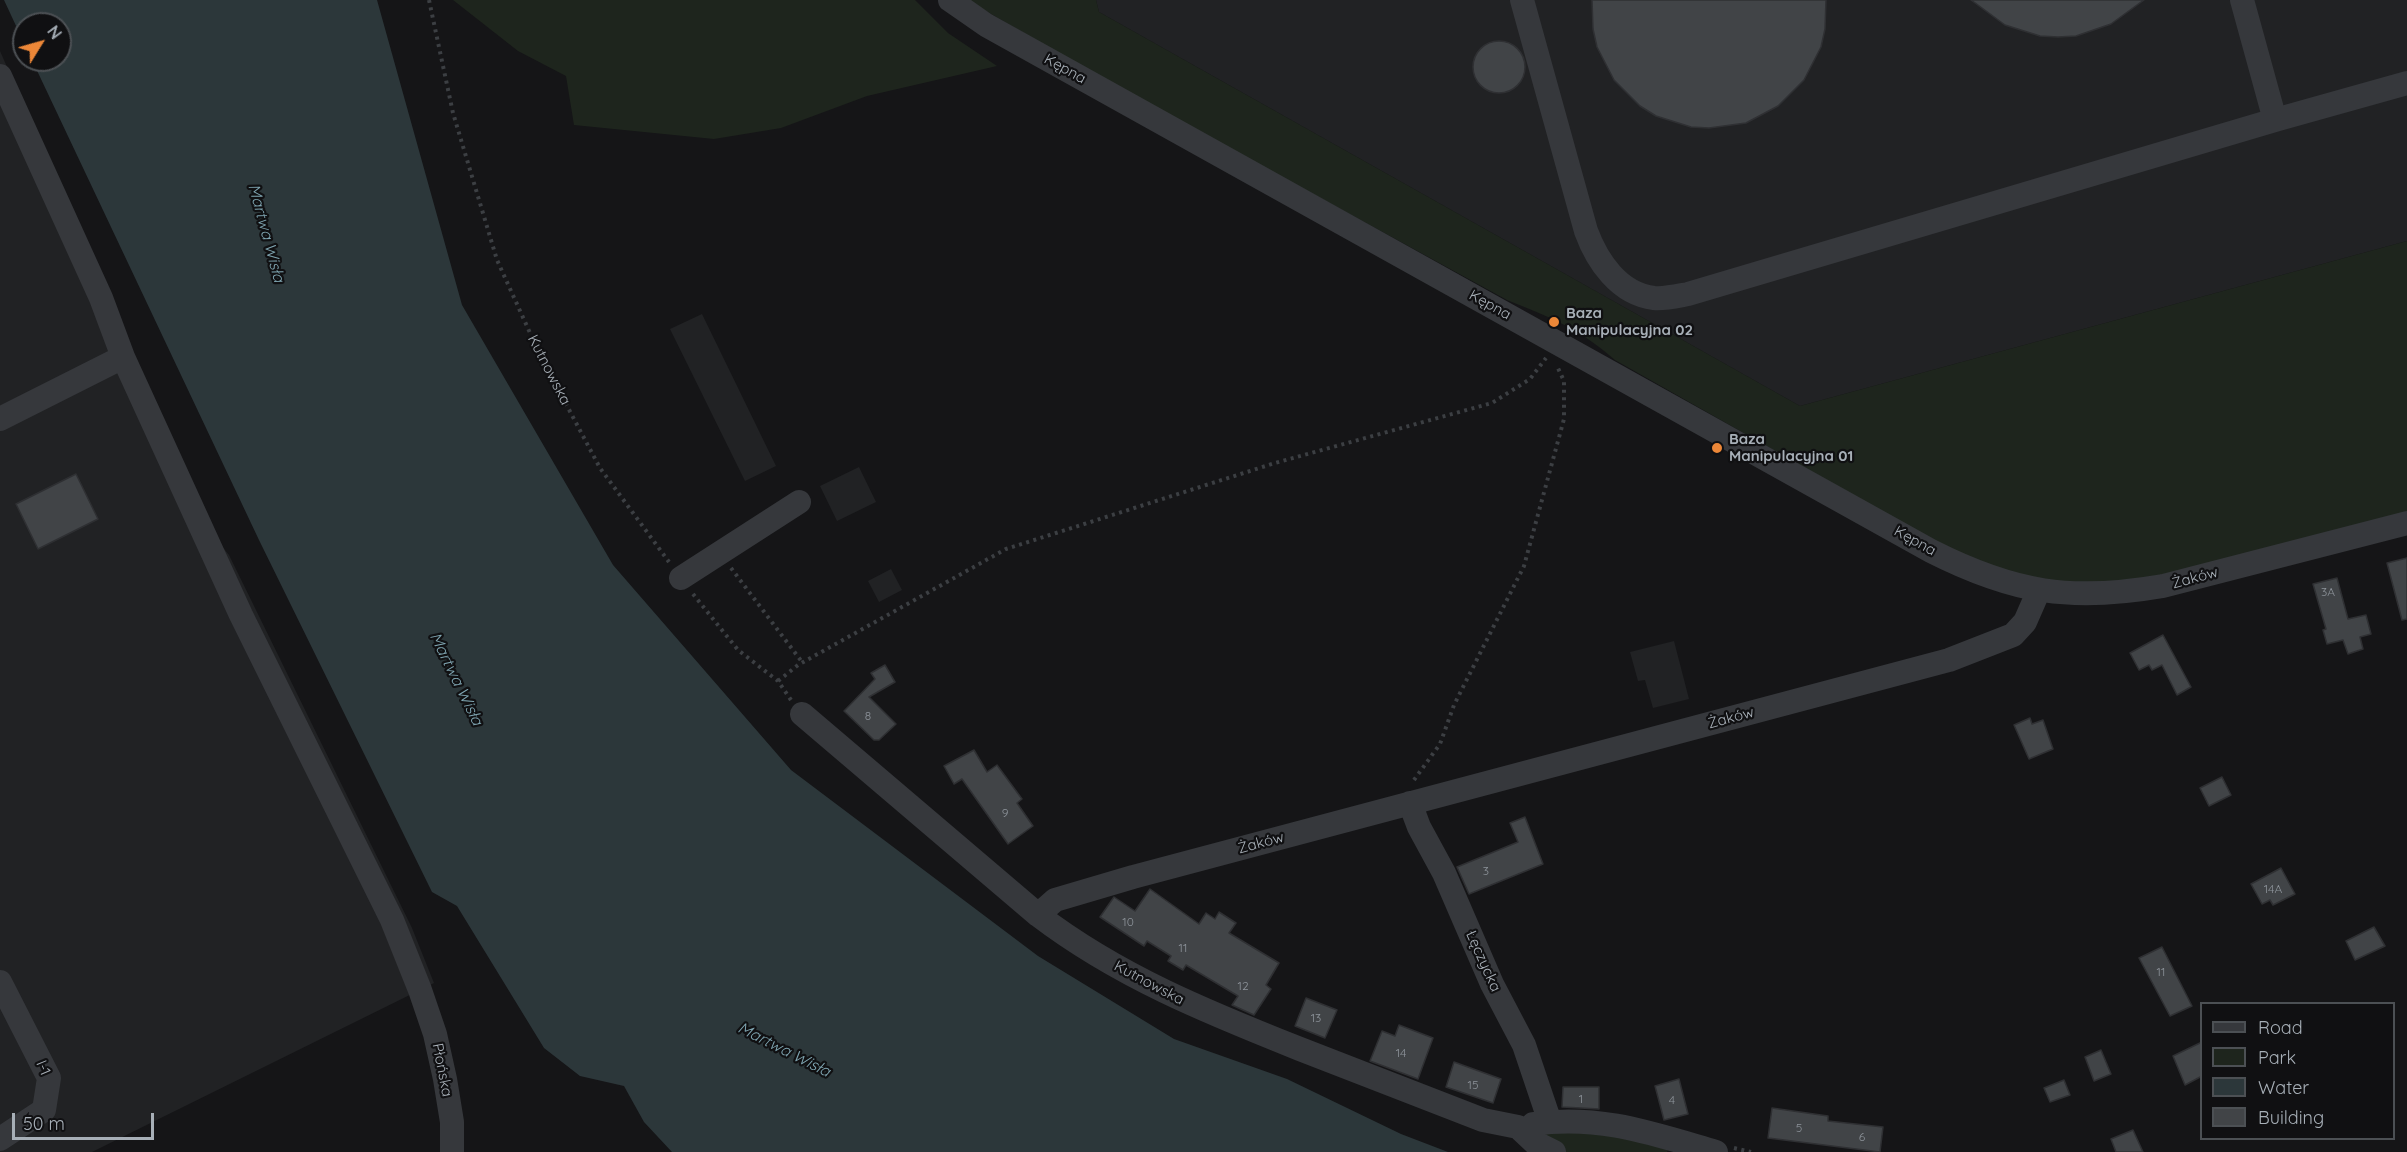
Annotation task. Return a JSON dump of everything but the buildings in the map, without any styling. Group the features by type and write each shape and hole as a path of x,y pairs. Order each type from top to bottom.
{"street":[{"name":"Kępna","path":"951,0 986,25 1553,347 1940,555 1998,581 2039,590"},
{"path":"1522,0 1593,252 1602,266 1626,287 1654,298 1688,294 2407,83"},
{"path":"2242,0 2275,120"},
{"name":"Płońska","path":"0,76 101,298 123,357 241,615 392,920 435,1034 446,1079 452,1122 452,1152"},
{"path":"0,419 123,357"},
{"path":"681,578 799,502"},
{"name":"Żaków","path":"1038,915 1055,900 1068,895 1949,660 2013,635 2025,622 2039,590 2091,595 2163,586 2407,523"},
{"name":"Kutnowska","path":"801,714 1064,935 1174,998 1483,1120 1518,1127 1534,1142 1554,1152"},
{"name":"Łęczycka","path":"1410,803 1419,827 1444,873 1492,984 1524,1046 1550,1122"},
{"name":"I-1","path":"0,982 49,1078 44,1110 0,1139"},
{"path":"1518,1127 1576,1120 1631,1127 1720,1149"}],"path":[{"name":"Kutnowska","path":"429,0 453,113 497,260 540,355 600,468 681,578 738,650 778,681 802,662"},
{"path":"719,553 802,662 1006,549 1275,463 1492,403 1530,379 1553,347"},
{"path":"1410,803 1412,793 1410,788 1440,744 1454,705 1524,566 1564,419 1564,381 1553,347"},
{"path":"1720,1149 1751,1152"}],"shaded area":[{"path":"1096,0 2407,0 2407,241 1800,406 1099,12"},
{"path":"0,51 215,538 229,555 412,928 434,983 92,1152 0,1152"},
{"path":"702,314 776,466 745,481 670,329"},
{"path":"859,467 876,502 837,521 820,486"},
{"path":"891,569 902,590 879,602 868,581"},
{"path":"1674,641 1689,699 1653,708 1645,680 1638,681 1630,652"}],"green space":[{"path":"453,0 915,0 948,33 997,66 867,96 781,128 714,139 574,125 566,76 518,51"},
{"path":"967,0 1096,0 1099,12 1800,406 2407,241 2407,512 2220,563 2124,582 2066,583 2009,573 1943,546 1615,360 1577,332 1551,318 1507,300 1110,83"},
{"path":"1539,1129 1575,1129 1669,1147 1667,1152 1563,1152"}],"water":[{"name":"Martwa Wisła","path":"4,0 377,0 462,305 613,565 791,770 1038,956 1174,1039 1287,1079 1401,1134 1448,1152 672,1152 644,1122 624,1086 580,1076 544,1048 457,906 432,892 259,540 38,72 72,72 72,12 12,12 12,17"}],"place":[{"name":"Baza Manipulacyjna 02","path":"1554,322"},
{"name":"Baza Manipulacyjna 01","path":"1717,448"}]}
